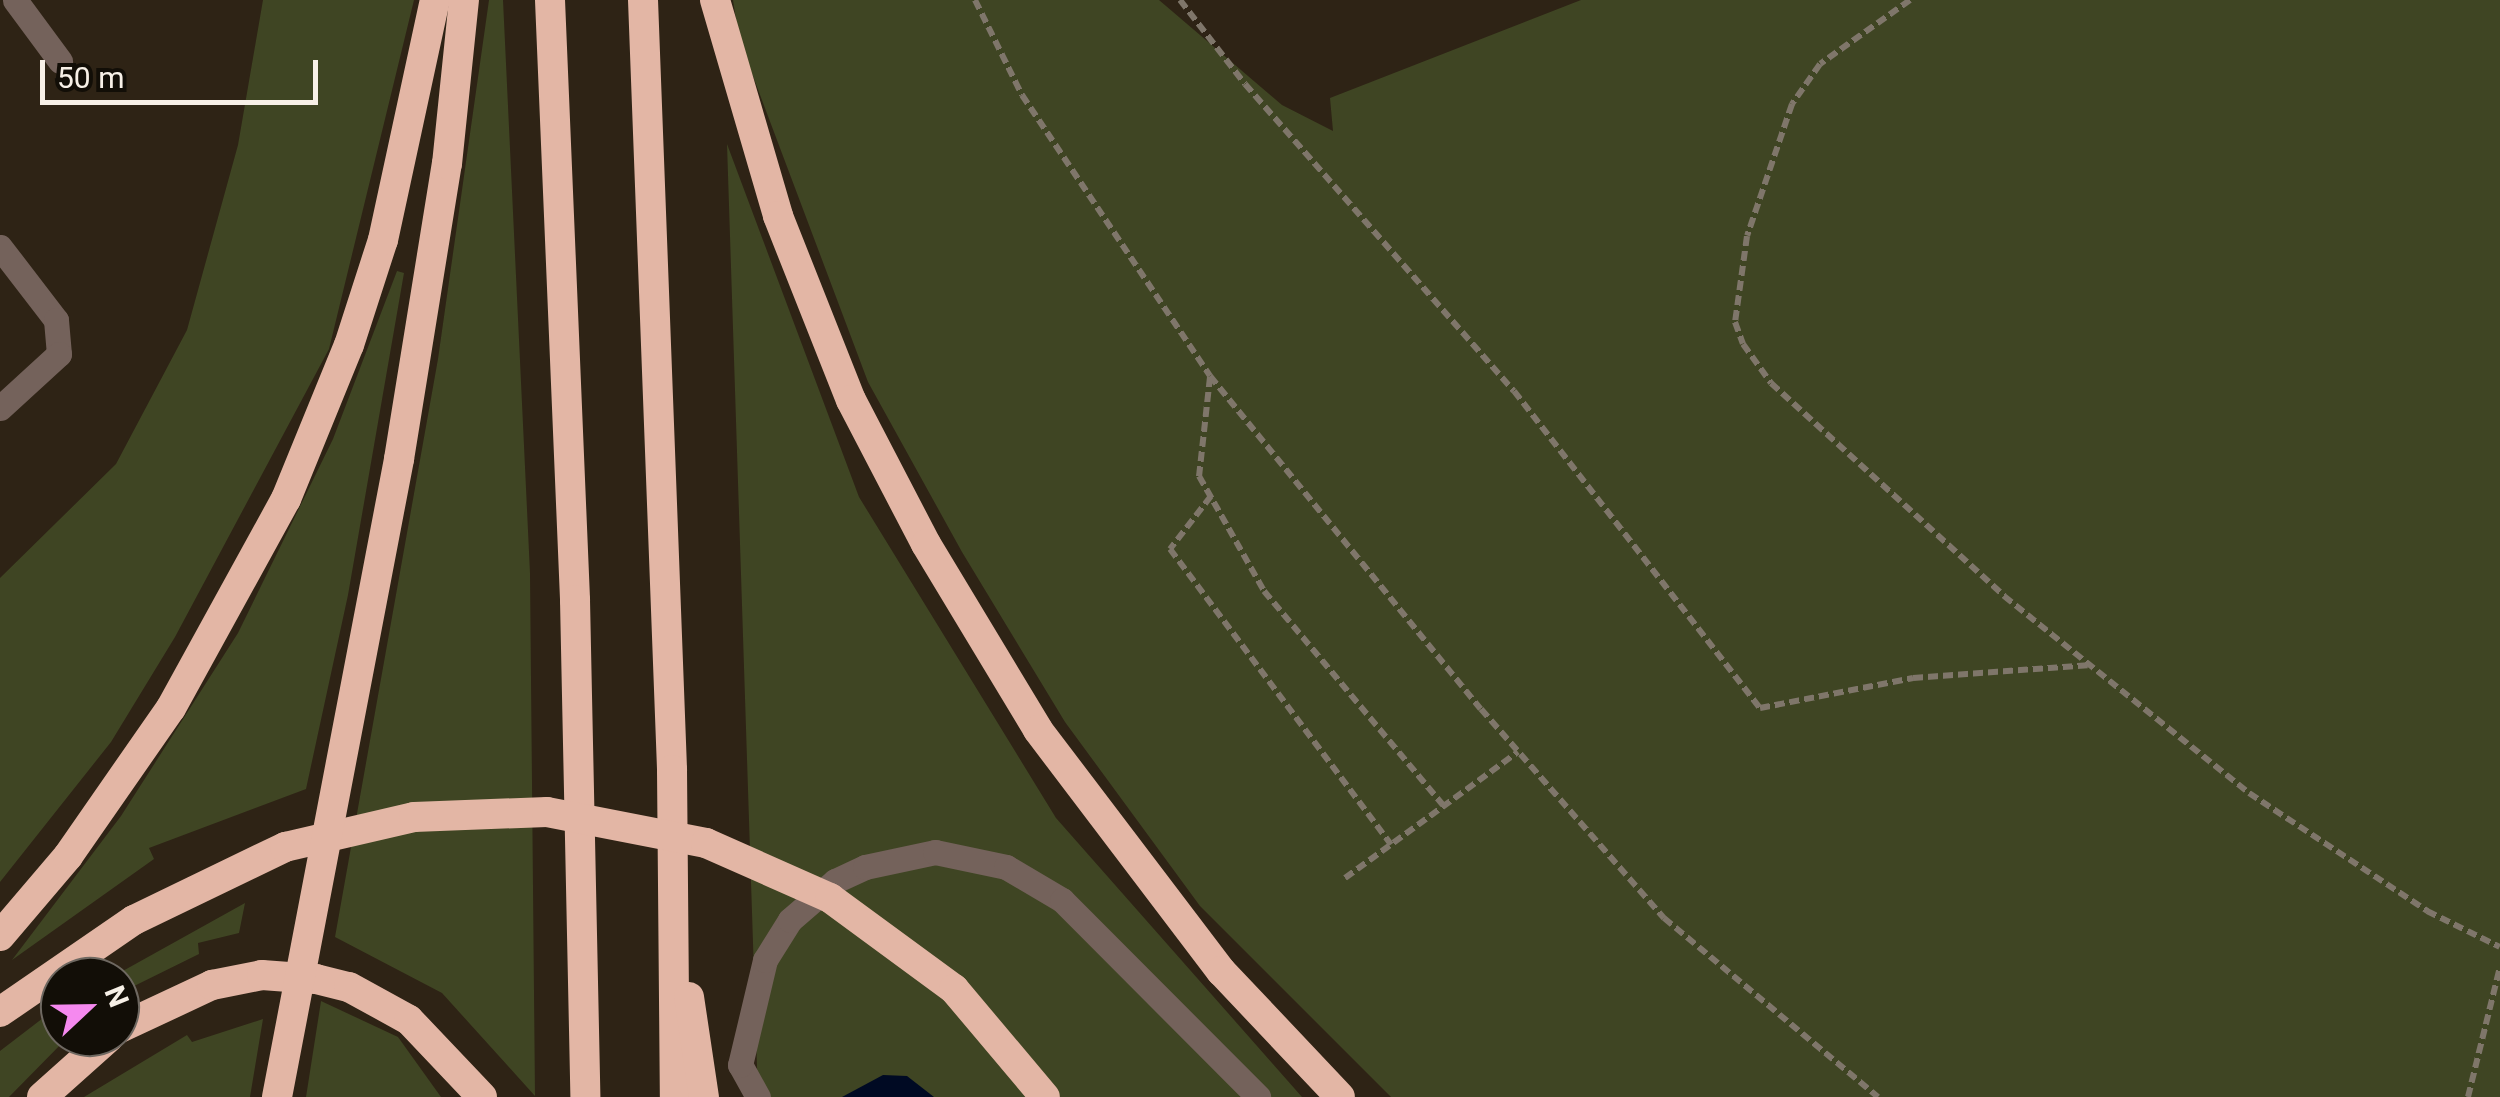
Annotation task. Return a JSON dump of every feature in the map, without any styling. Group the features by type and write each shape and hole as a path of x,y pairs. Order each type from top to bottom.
{"highway":[{"path":"0,936 68,856 171,708 286,499 367,294 402,166 434,0"},
{"path":"278,1097 398,459 448,164 464,0"},
{"path":"550,0 574,581 585,1097"},
{"path":"643,0 672,880 675,1097"},
{"path":"715,0 778,216 851,400 926,544 1038,730 1222,971 1340,1097"},
{"path":"0,1012 106,937 220,874 316,837 380,822 482,811 578,815 678,834 754,861 830,898 898,942 954,988 1045,1097"},
{"path":"672,880 704,1097"},
{"path":"140,1017 180,996 262,975 334,983 410,1020 482,1097"},
{"path":"42,1097 87,1057"}],"lane":[{"path":"14,0 60,61"},
{"path":"0,246 56,320 59,354 0,408"},
{"path":"758,1097 740,1065 765,960 790,920 835,882 865,867 935,852 1006,867 1062,900 1258,1097"},
{"path":"700,1066 740,1065"}],"path":[{"path":"975,0 1022,95 1210,376 1518,752 1664,918 1878,1097"},
{"path":"1180,0 1245,84 1514,391 1760,708 1913,678 2090,665"},
{"path":"1910,0 1820,64 1792,104 1747,236 1735,322 1771,383 2004,596 2249,793 2426,912 2500,947"},
{"path":"1210,376 1199,476 1264,590 1443,805"},
{"path":"1211,496 1170,549 1391,844"},
{"path":"1346,878 1518,752"},
{"path":"2468,1097 2500,968"}],"green space":[{"path":"263,0 414,0 329,349 175,637 111,742 0,882 0,578 116,464 187,330 238,145"},
{"path":"489,0 503,0 530,573 535,1096 442,993 335,937 438,359"},
{"path":"733,0 1159,0 1282,105 1333,131 1330,98 1581,0 2500,0 2500,1097 1391,1097 1200,906 1065,722 962,552 868,382 739,39"},
{"path":"727,144 859,497 1056,818 1302,1097 758,1097"},
{"path":"397,271 404,273 348,595 306,789 149,848 154,859 12,960 121,816 238,633 333,439"},
{"path":"245,903 239,933 198,943 199,954 140,983 140,961"},
{"path":"321,1001 398,1037 441,1097 306,1097"},
{"path":"263,1019 250,1097 84,1097 187,1035 192,1042"},
{"path":"40,1020 40,1057 48,1057 9,1097 0,1097 0,1051"}],"water":[{"path":"883,1075 907,1076 934,1097 842,1097"}]}
